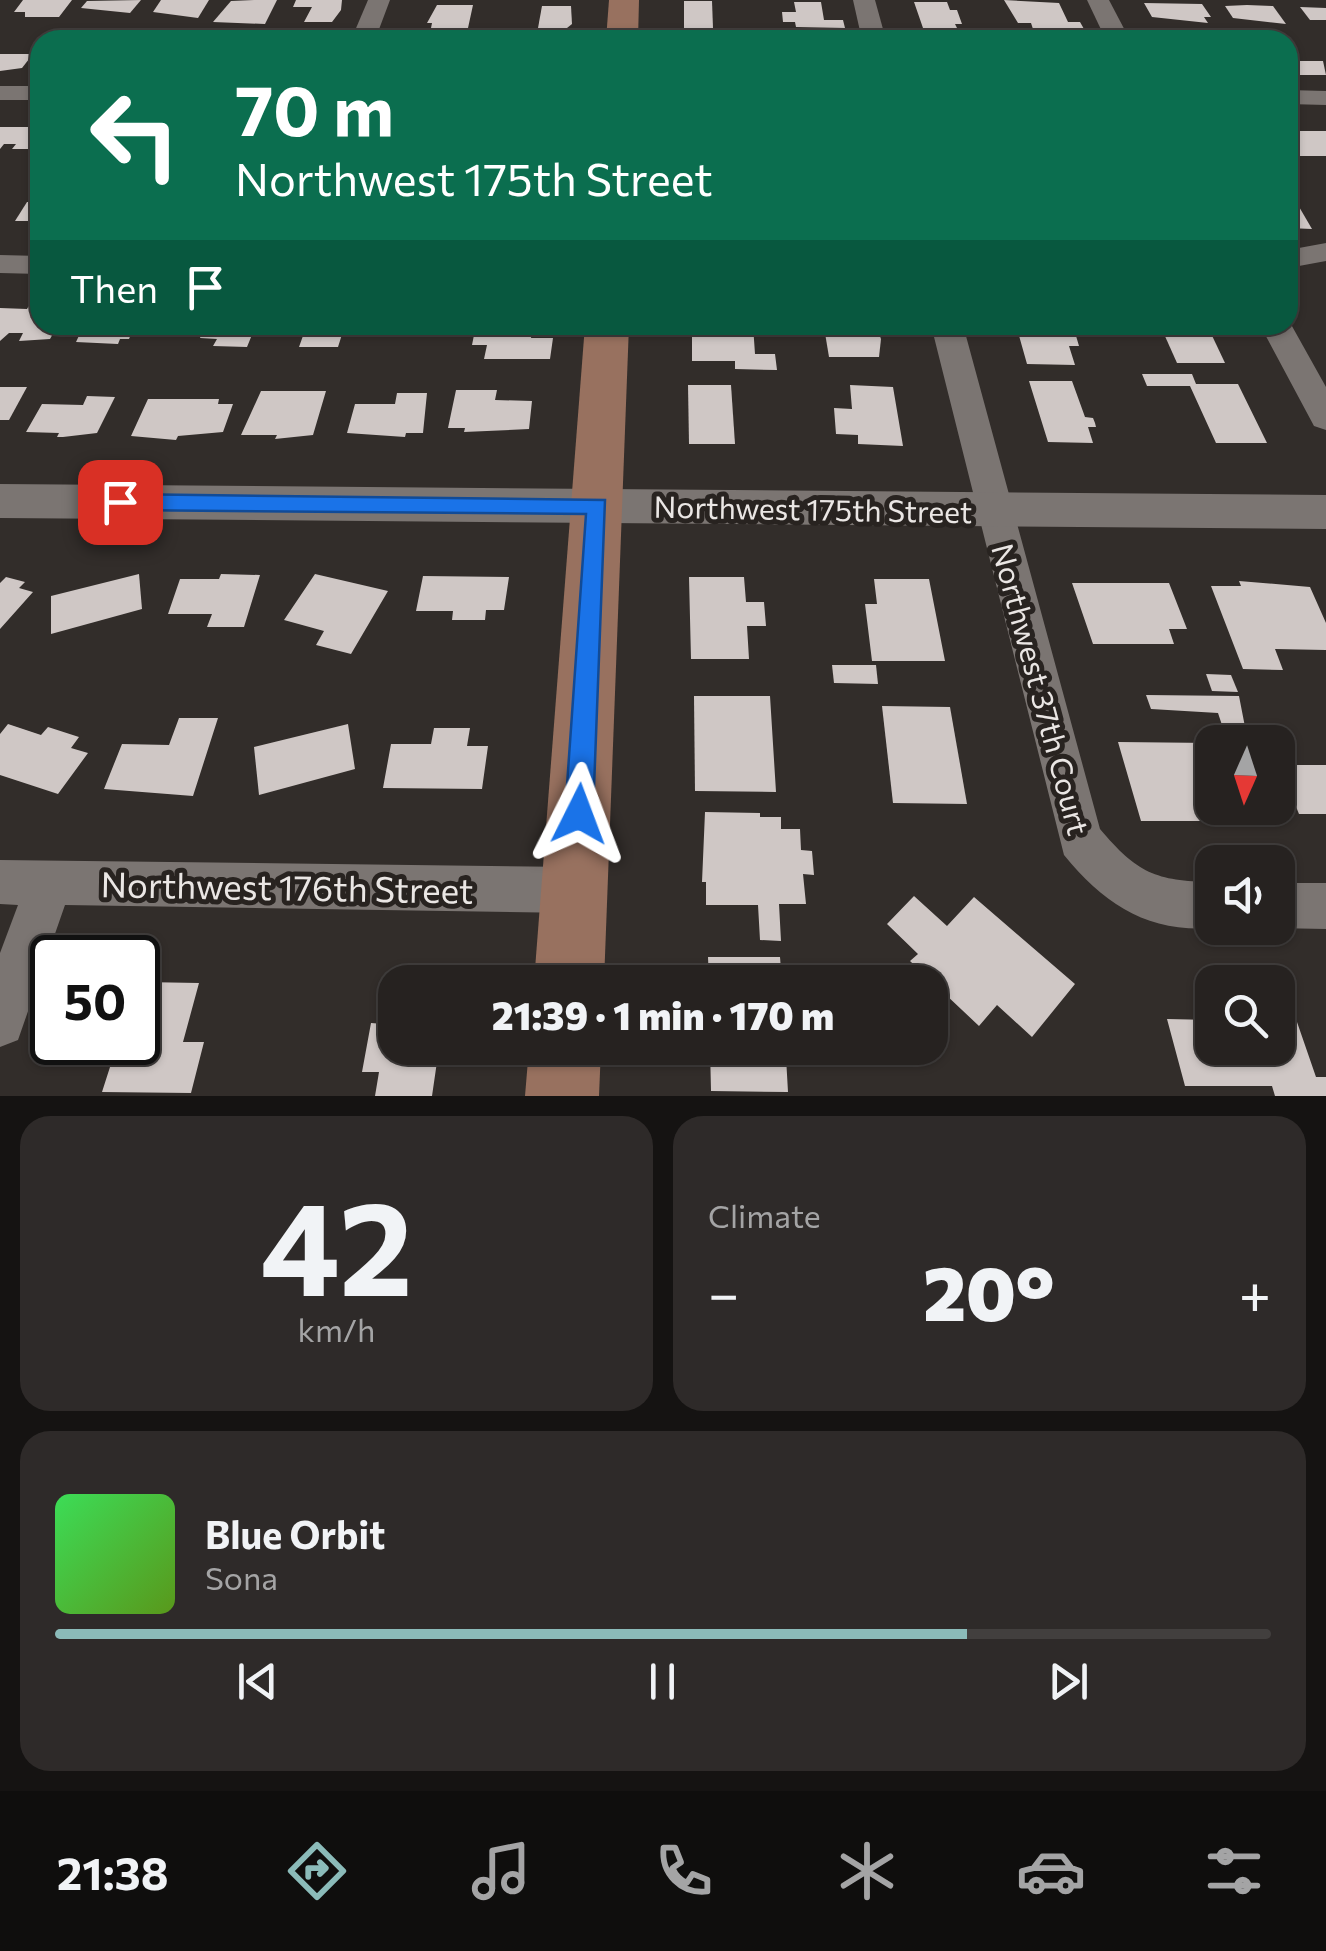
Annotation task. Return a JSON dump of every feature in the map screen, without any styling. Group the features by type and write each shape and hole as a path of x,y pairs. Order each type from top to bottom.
{"main road":[{"path":"622,30 624,0"},
{"path":"570,965 606,335"},
{"path":"562,1096 564,1065"}],"street":[{"path":"367,30 379,0"},
{"path":"864,0 872,30"},
{"path":"1098,0 1113,30"},
{"path":"0,93 30,94"},
{"path":"1298,97 1326,98"},
{"path":"1298,257 1326,252"},
{"path":"0,264 30,264"},
{"name":"Northwest 37th Court","path":"949,335 1080,840 1106,871 1163,905 1195,905"},
{"path":"1281,335 1326,418"},
{"name":"Northwest 175th Street","path":"0,502 1326,512"},
{"name":"Northwest 176th Street","path":"0,882 574,890"},
{"path":"0,1022 49,883"},
{"path":"1295,906 1326,906"}],"building":[{"path":"23,0 72,0 59,17 25,17 25,12 14,12"},
{"path":"141,0 130,13 81,8 87,1"},
{"path":"161,0 209,0 198,18 153,12"},
{"path":"277,0 265,24 213,22 231,1"},
{"path":"296,0 342,0 341,10 332,22 304,22 312,7 293,7"},
{"path":"1004,0 1059,3 1068,22 1080,22 1084,29 1033,29 1031,23 1018,23"},
{"path":"684,1 712,1 713,28 684,28"},
{"path":"794,2 821,2 824,20 843,20 845,28 796,27 795,22 783,22 782,12 796,12"},
{"path":"914,2 947,2 950,10 957,10 962,24 955,24 957,28 923,28"},
{"path":"1144,3 1202,4 1211,17 1204,17 1208,23 1152,17"},
{"path":"437,5 473,5 468,28 431,28 432,23 427,23"},
{"path":"542,6 571,6 572,24 567,28 538,28"},
{"path":"1225,6 1273,6 1286,24 1233,18"},
{"path":"1300,7 1326,8 1326,20 1310,20"},
{"path":"0,54 30,54 22,68 0,71"},
{"path":"1298,61 1323,61 1326,75 1298,75"},
{"path":"0,127 30,127 30,149 12,149 16,144 4,144 0,149"},
{"path":"1298,131 1326,131 1326,156 1298,156"},
{"path":"27,202 30,202 30,221 15,221"},
{"path":"1298,205 1312,229 1298,228"},
{"path":"30,304 30,335 52,335 50,339 19,341 23,333 9,333 0,341 0,308 27,309"},
{"path":"79,335 131,335 118,344 76,342"},
{"path":"252,335 247,347 213,346 217,339 200,338"},
{"path":"303,335 342,335 338,347 299,347"},
{"path":"474,335 553,338 550,359 484,359 487,345 472,345"},
{"path":"692,335 754,335 755,354 775,354 777,370 735,369 735,361 692,361"},
{"path":"825,335 880,335 879,357 829,357"},
{"path":"1019,335 1076,335 1079,346 1069,346 1075,365 1027,364"},
{"path":"1164,335 1212,335 1225,363 1177,363"},
{"path":"1142,374 1192,374 1196,384 1238,384 1267,443 1216,443 1190,386 1147,386"},
{"path":"1029,381 1072,381 1085,417 1093,418 1095,423 1096,427 1088,427 1093,443 1048,442"},
{"path":"688,385 731,385 735,444 689,444"},
{"path":"850,385 893,387 903,446 858,444 858,435 836,434 834,408 852,409"},
{"path":"0,387 27,387 9,420 0,420"},
{"path":"456,390 497,390 495,400 532,401 529,429 464,432 465,428 448,428"},
{"path":"261,391 326,391 313,435 275,439 277,435 241,435"},
{"path":"397,393 427,393 423,433 406,433 405,437 347,433 355,404 395,404"},
{"path":"87,396 115,397 97,433 57,437 59,433 26,432 42,404 83,405"},
{"path":"148,399 219,399 218,404 233,404 223,432 178,436 176,440 131,436"},
{"path":"139,574 142,609 51,634 51,596"},
{"path":"221,574 260,575 244,627 207,627 212,614 168,614 180,579 219,579"},
{"path":"315,574 388,591 351,654 316,645 324,631 284,620"},
{"path":"423,576 509,577 504,610 486,610 485,620 452,620 453,611 416,611"},
{"path":"6,577 25,582 19,588 33,592 0,629 0,583"},
{"path":"689,577 744,577 746,602 764,602 766,626 747,626 749,659 691,659"},
{"path":"874,579 929,579 945,661 872,661 865,604 877,604"},
{"path":"1239,581 1310,587 1326,623 1326,650 1275,649 1283,670 1243,669 1211,586 1241,586"},
{"path":"1072,583 1169,583 1187,629 1169,629 1174,644 1093,644"},
{"path":"832,665 876,665 878,684 834,683"},
{"path":"1206,674 1231,675 1238,692 1212,691"},
{"path":"1146,695 1239,696 1245,725 1222,725 1218,713 1151,709"},
{"path":"694,696 770,696 776,792 695,791"},
{"path":"882,706 950,707 967,804 893,803"},
{"path":"179,718 218,718 193,796 104,789 122,744 169,745"},
{"path":"8,724 41,735 48,727 79,737 71,748 88,753 58,794 0,775 0,734"},
{"path":"348,724 355,769 259,795 254,747"},
{"path":"434,728 470,728 467,746 488,746 482,789 383,788 391,744 431,744"},
{"path":"1118,742 1195,743 1195,821 1141,821"},
{"path":"1295,765 1326,765 1326,814 1299,814 1295,804"},
{"path":"705,812 760,813 760,817 781,817 781,829 800,829 801,850 812,851 814,875 803,874 806,904 779,904 781,941 760,940 758,905 706,905 706,882 702,882"},
{"path":"914,896 947,926 974,897 1075,984 1032,1037 997,1005 979,1026 948,997 948,965 914,965 910,961 918,954 887,924"},
{"path":"708,957 780,957 781,965 708,965"},
{"path":"160,982 199,983 183,1042 204,1042 191,1093 102,1092 111,1065 160,1065"},
{"path":"1167,1019 1195,1020 1195,1065 1295,1065 1297,1022 1316,1077 1326,1077 1326,1096 1275,1096 1272,1086 1185,1086"},
{"path":"371,1023 378,1024 378,1065 437,1065 432,1096 375,1096 379,1072 362,1072"},
{"path":"710,1065 786,1065 788,1092 711,1091"}],"route":[{"path":"120,502 597,506 579,814"}]}
